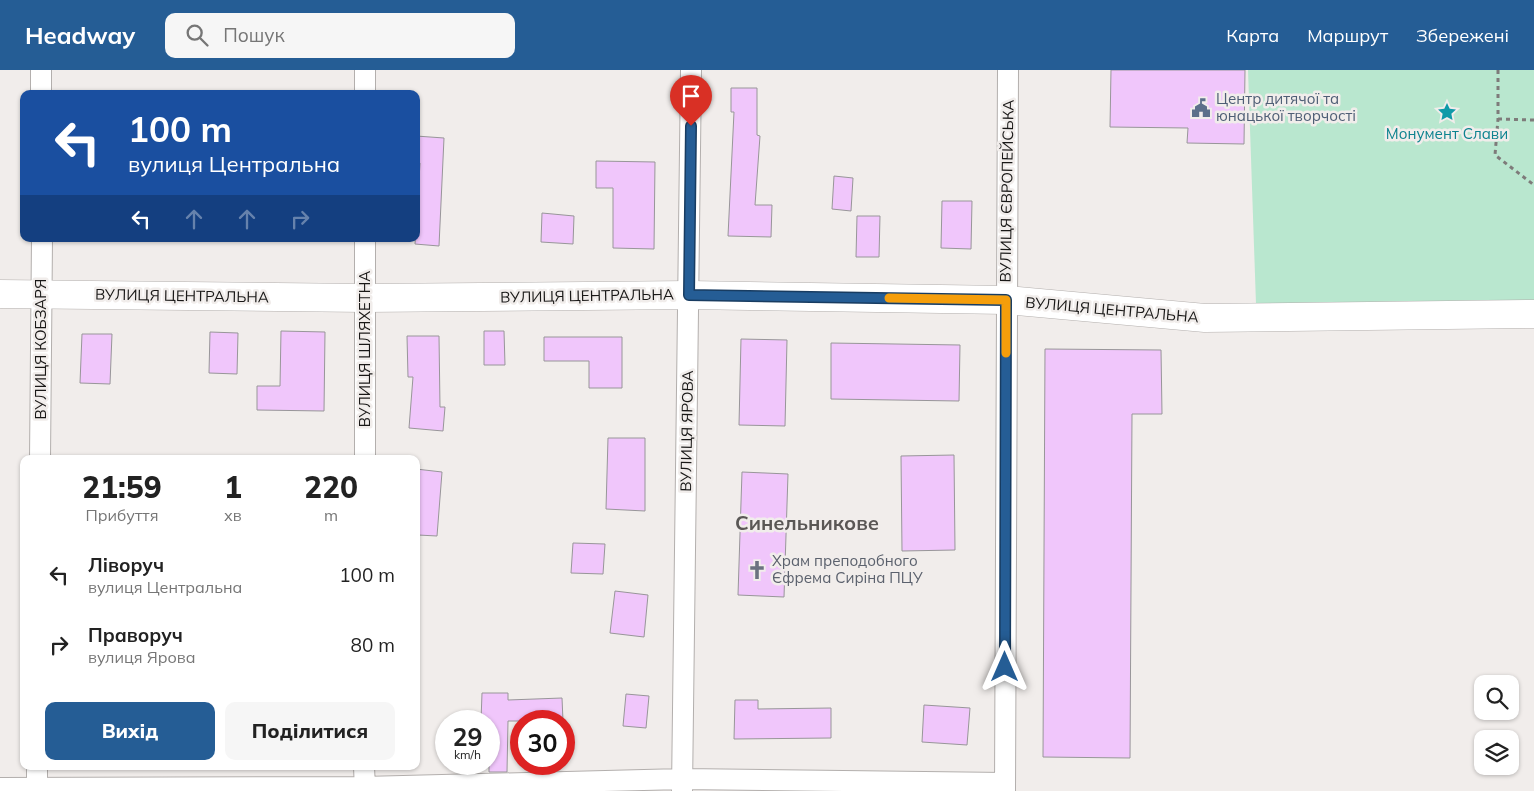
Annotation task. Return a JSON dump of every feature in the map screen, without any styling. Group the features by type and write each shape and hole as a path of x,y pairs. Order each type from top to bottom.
{"main road":[{"name":"ВУЛИЦЯ ЦЕНТРАЛЬНА","path":"0,294 365,298 689,295 1006,300 1205,318 1534,314"}],"street":[{"path":"41,70 41,90"},
{"path":"366,70 366,90"},
{"name":"ВУЛИЦЯ ЯРОВА","path":"682,785 691,70"},
{"name":"ВУЛИЦЯ ЄВРОПЕЙСЬКА","path":"1005,787 1008,70"},
{"name":"ВУЛИЦЯ КОБЗАРЯ","path":"40,455 42,242"},
{"name":"ВУЛИЦЯ ШЛЯХЕТНА","path":"365,242 365,455"},
{"path":"37,770 37,790"},
{"path":"364,770 364,789"},
{"path":"0,788 37,790 364,789 682,785 1005,787"}],"path":[{"path":"1498,70 1498,119 1495,154 1534,185"},
{"path":"1498,119 1534,120"}],"green space":[{"path":"1248,70 1534,70 1534,302 1256,304"}],"building":[{"path":"1111,70 1245,70 1244,144 1187,143 1188,128 1110,127"},
{"path":"731,88 757,88 757,135 760,136 755,205 772,205 771,237 728,236 734,112 731,112"},
{"path":"420,136 444,138 439,246 415,244 415,242 420,242"},
{"path":"596,161 655,162 654,249 613,248 613,188 596,188"},
{"path":"834,176 853,178 851,211 832,209"},
{"path":"942,201 972,201 971,249 941,248"},
{"path":"542,213 574,216 573,244 541,242"},
{"path":"857,216 880,216 879,257 856,257"},
{"path":"281,331 325,332 324,411 257,410 257,386 280,386"},
{"path":"484,331 504,331 505,365 484,365"},
{"path":"210,332 238,333 237,374 209,373"},
{"path":"82,334 112,334 110,384 80,383"},
{"path":"407,336 439,336 440,407 445,407 443,431 409,428 413,377 408,377"},
{"path":"544,337 622,337 622,388 589,388 589,361 544,361"},
{"path":"741,339 787,340 785,426 739,425"},
{"path":"831,343 960,345 959,401 831,399"},
{"path":"1045,349 1161,350 1162,414 1132,414 1130,758 1043,757"},
{"path":"608,438 645,438 645,511 606,509"},
{"path":"954,455 955,550 902,551 901,456"},
{"path":"420,469 442,472 437,536 420,535"},
{"path":"742,472 788,474 784,597 738,595"},
{"path":"573,543 605,544 603,574 571,573"},
{"path":"615,591 648,595 644,637 610,633"},
{"path":"482,693 508,693 508,700 562,698 563,710 510,710 507,772 500,772 500,710 481,710"},
{"path":"626,694 649,696 646,728 623,726"},
{"path":"735,700 758,700 758,709 831,708 831,738 734,739"},
{"path":"924,705 970,708 967,745 922,742"}],"slow traffic":[{"path":"889,298 1006,300 1006,353"}],"place":[{"name":"Центр дитячої та юнацької творчості","path":"1201,108"},
{"name":"Монумент Слави","path":"1447,112"},
{"name":"Храм преподобного Єфрема Сиріна ПЦУ","path":"757,570"}],"district":[{"name":"Синельникове","path":"807,523"}],"route":[{"path":"691,126 689,295 1006,300 1005,667"}]}
